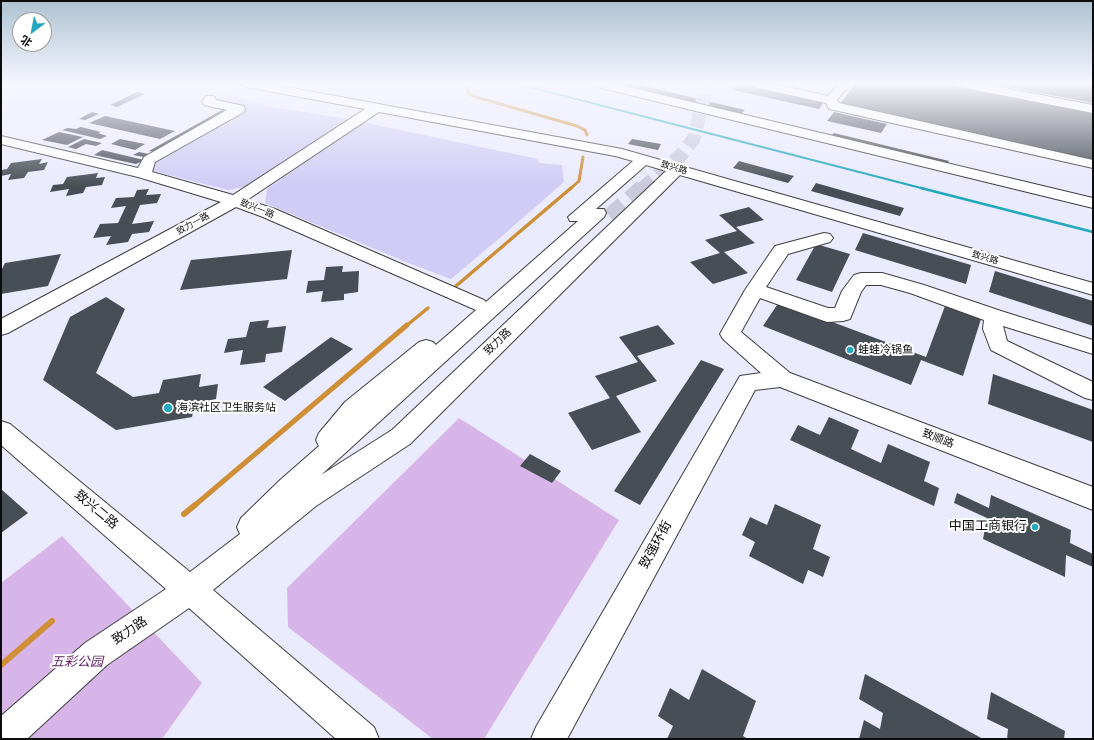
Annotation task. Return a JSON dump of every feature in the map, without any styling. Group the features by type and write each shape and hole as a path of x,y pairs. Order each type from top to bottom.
{"street":[{"path":"143,174 149,160 224,118"},
{"name":"致力一路","path":"1,328 236,200 361,118"},
{"name":"致兴路","path":"433,118 617,152 1093,289"},
{"path":"741,118 1093,203"},
{"path":"809,134 822,118"},
{"path":"877,118 899,121 1093,164"},
{"path":"889,140 899,121"},
{"name":"致兴一路","path":"1,140 25,147 143,174 236,200 477,304"},
{"name":"致力路","path":"297,493 401,437 604,215 644,160"},
{"name":"致力路","path":"297,493 353,408 477,304 604,215 677,169"},
{"name":"致力路","path":"1,739 96,654 190,590 604,215"},
{"path":"782,379 730,334 755,290 781,250 824,238"},
{"path":"755,290 827,315 843,314 852,291 861,279 882,279 917,289 994,316 1093,347"},
{"path":"994,316 994,329 998,345 1093,392"},
{"name":"致顺路","path":"782,379 1093,499"},
{"name":"致强环街","path":"548,739 748,382 782,379"},
{"name":"致兴二路","path":"1,431 190,590 362,739"}],"shaded area":[{"path":"229,118 339,118 348,119 248,186 228,190 149,170 156,159"},
{"path":"362,122 538,159 539,163 562,165 564,182 451,279 406,262 265,203 267,189"}],"green space":[{"path":"459,418 619,520 484,739 433,739 288,627 287,588"},
{"name":"五彩公园","path":"62,536 202,683 162,739 1,739 1,583"}],"building":[{"path":"82,118 91,118 85,120 79,119"},
{"path":"101,118 112,118 175,131 160,139 89,123"},
{"path":"209,118 220,118 159,153 149,151"},
{"path":"830,118 858,118 887,124 881,133 827,121"},
{"path":"900,118 1093,118 1093,161"},
{"path":"81,127 101,132 98,133 107,136 100,139 62,130"},
{"path":"59,132 83,137 67,145 42,140"},
{"path":"834,133 949,161 948,163 832,135"},
{"path":"84,139 102,143 96,146 86,144 76,149 68,147"},
{"path":"120,139 145,144 135,150 111,144"},
{"path":"632,139 661,144 658,150 628,144"},
{"path":"102,150 144,160 136,164 94,155"},
{"path":"139,152 154,155 149,158 133,155"},
{"path":"42,159 39,164 48,162 44,170 28,172 24,178 8,180 11,174 1,176 1,170 7,169 11,163"},
{"path":"739,161 794,176 788,183 733,168"},
{"path":"98,173 96,178 105,177 102,185 86,187 83,193 66,196 69,189 50,192 53,185 63,184 67,177"},
{"path":"816,183 904,208 900,216 811,191"},
{"path":"149,189 146,195 161,194 157,203 140,205 132,224 154,221 149,232 132,234 128,242 106,245 111,236 93,238 100,224 118,223 126,206 111,208 116,198 134,197 137,190"},
{"path":"749,207 764,220 736,227 755,243 724,252 748,273 713,284 690,262 720,253 705,240 737,231 719,215"},
{"path":"863,233 971,265 966,284 855,250"},
{"path":"816,244 850,254 832,292 796,280"},
{"path":"292,250 287,279 180,290 191,260"},
{"path":"61,254 48,286 1,294 1,271 5,263"},
{"path":"343,266 342,272 359,271 358,292 344,294 344,300 321,302 323,291 306,293 308,281 324,280 326,267"},
{"path":"995,271 1093,301 1093,326 989,292"},
{"path":"106,297 125,309 96,373 133,397 159,393 163,380 201,374 199,387 218,384 216,399 195,403 192,417 116,430 43,380 70,317"},
{"path":"779,302 926,357 945,306 981,319 963,376 921,360 911,385 763,326"},
{"path":"269,320 267,328 286,326 282,352 266,354 265,362 240,365 243,350 224,353 228,339 246,337 250,322"},
{"path":"658,325 675,344 637,356 657,381 616,396 641,432 592,450 568,413 610,398 595,376 638,362 619,337"},
{"path":"331,337 353,349 285,401 263,387"},
{"path":"701,360 724,369 640,505 614,491"},
{"path":"993,374 1093,410 1093,442 988,404"},
{"path":"829,417 859,430 851,449 881,463 888,444 930,462 924,481 939,488 934,506 790,440 798,425 820,435"},
{"path":"530,454 561,471 552,483 520,466"},
{"path":"1,489 28,513 1,533"},
{"path":"957,493 989,508 991,495 1071,530 1070,543 1093,554 1093,567 1066,555 1065,577 983,539 987,518 954,503"},
{"path":"775,504 821,525 813,549 830,557 823,577 808,570 803,584 749,556 755,542 742,535 750,517 767,525"},
{"path":"702,669 756,701 743,736 748,739 667,739 673,726 658,716 670,688 689,700"},
{"path":"865,674 983,739 859,739 864,720 880,729 883,713 859,699"},
{"path":"991,692 1065,731 1064,739 1007,739 1008,729 987,719"}],"waterway":[{"path":"548,118 577,126 585,130 587,135"},
{"path":"570,189 579,181 583,157"},
{"path":"456,286 571,188"},
{"path":"406,326 428,308"},
{"path":"194,506 407,325"},
{"path":"184,514 195,505"},
{"path":"1,665 52,621"}],"tunnel":[{"path":"642,189 682,154 694,138 699,118"},
{"path":"610,217 643,188"}],"railway":[{"path":"648,118 925,189"},
{"path":"921,188 1093,232"}],"place":[{"name":"蛙蛙冷锅鱼","path":"850,350"},
{"name":"海滨社区卫生服务站","path":"168,408"},
{"name":"中国工商银行","path":"1035,527"}]}
